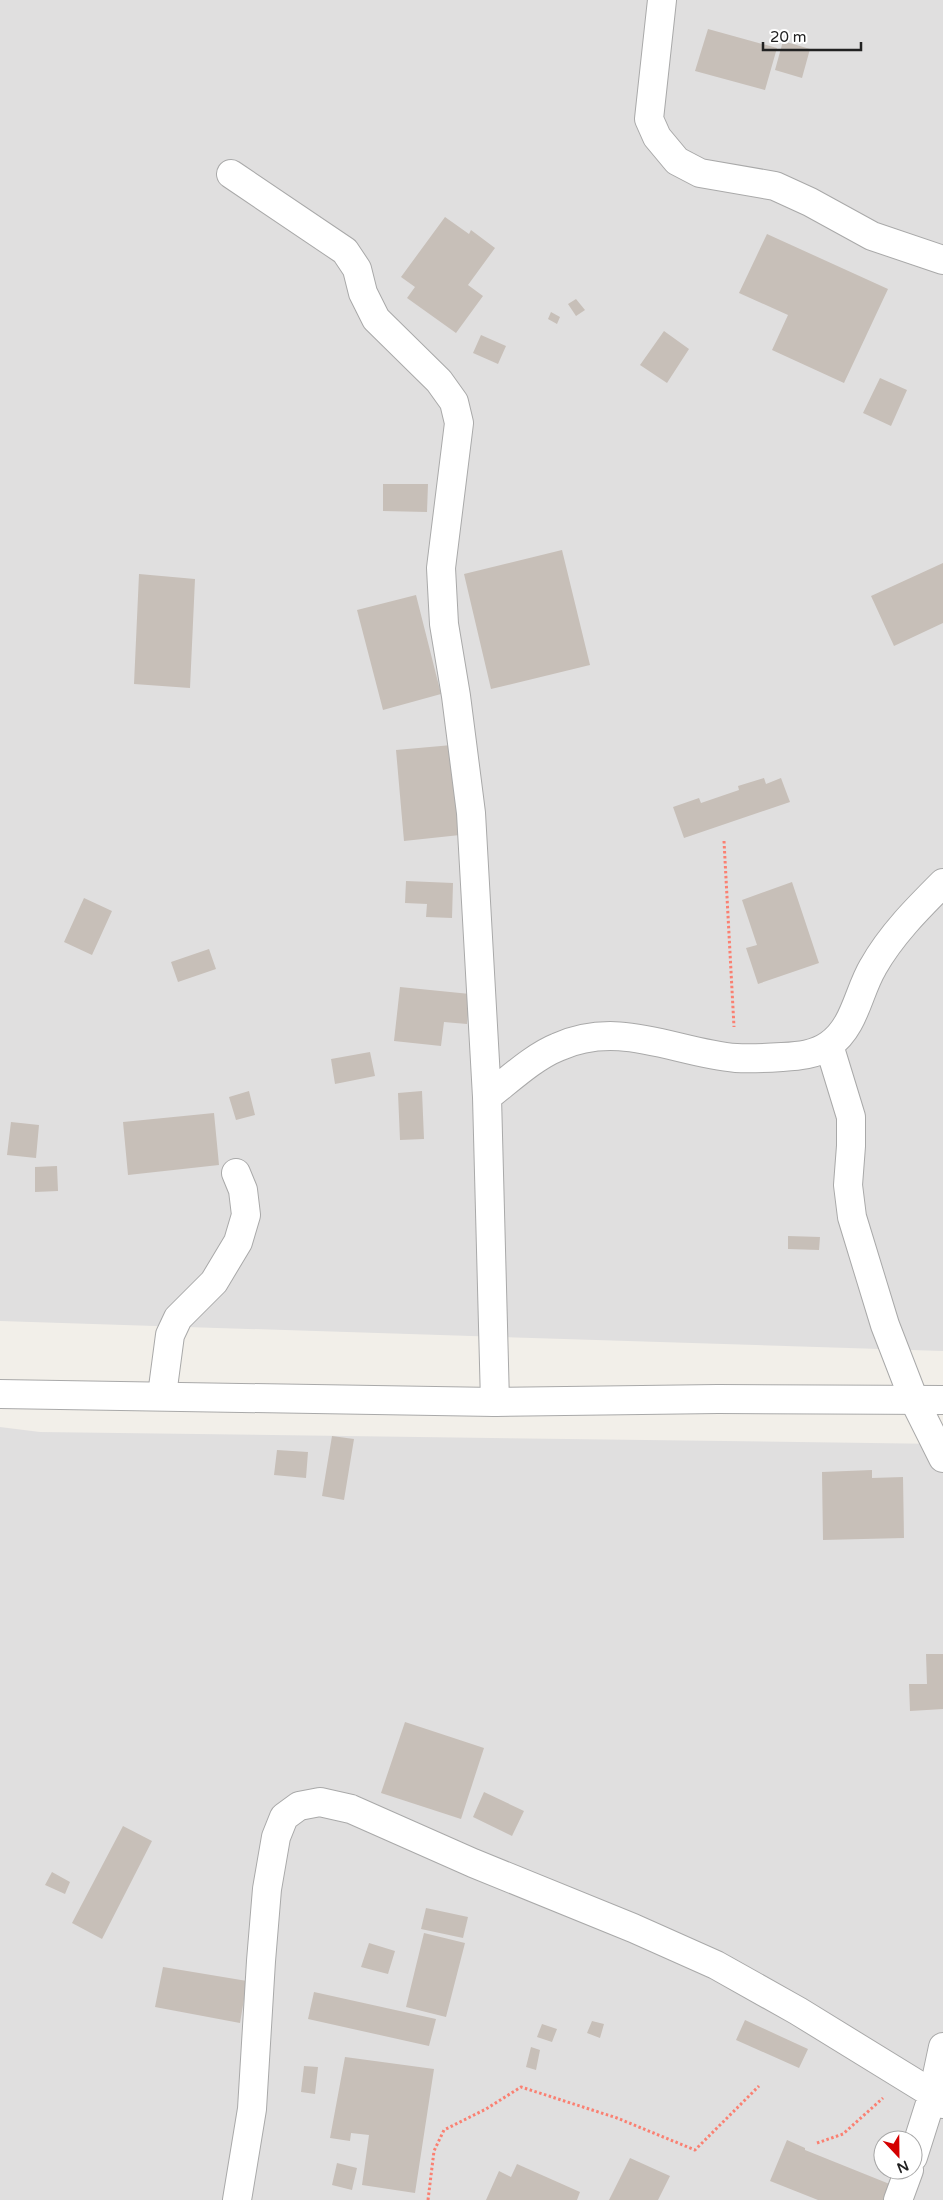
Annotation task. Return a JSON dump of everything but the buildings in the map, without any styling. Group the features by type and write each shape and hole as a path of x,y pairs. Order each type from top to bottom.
{"street":[{"path":"662,0 650,119 657,137 677,161 700,172 775,186 810,202 872,236 943,260"},
{"path":"231,174 345,251 357,269 363,293 376,320 439,381 454,402 458,423 440,568 444,624 456,696 471,813 487,1097 495,1402"},
{"path":"487,1097 522,1070 558,1047 590,1038 620,1036 656,1040 736,1058 805,1056 829,1045 848,1024 872,968 893,936 943,883"},
{"path":"829,1045 850,1117 851,1146 848,1185 852,1217 885,1325 914,1400 943,1458"},
{"path":"162,1395 170,1335 178,1318 214,1282 238,1242 246,1215 243,1190 236,1173"},
{"path":"0,1394 162,1395 495,1402 718,1399 943,1400"},
{"path":"237,2200 252,2109 260,1962 267,1889 276,1837 284,1817 299,1806 320,1802 351,1809 473,1864 650,1935 724,1969 806,2015 938,2099"},
{"path":"923,2134 938,2099 943,2047"},
{"path":"898,2200 905,2180"}],"path":[{"path":"724,841 736,1058"},
{"path":"817,2142 842,2134 849,2129 886,2095 901,2074"},
{"path":"428,2200 434,2151 444,2130 486,2109 521,2087 617,2118 695,2150 760,2086"}],"shaded area":[{"path":"0,0 943,0 943,1351 0,1321"},
{"path":"0,1427 40,1432 943,1444 943,2200 0,2200"}]}
